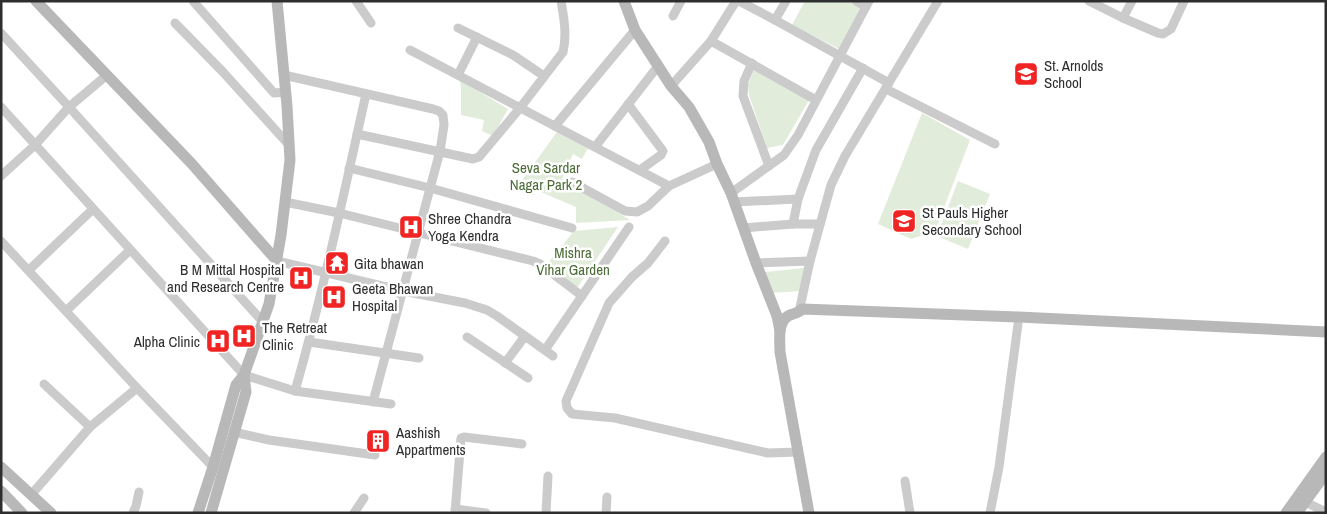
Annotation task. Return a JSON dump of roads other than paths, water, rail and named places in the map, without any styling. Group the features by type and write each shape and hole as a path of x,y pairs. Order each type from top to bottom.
{"street":[{"path":"36,1 192,164 276,261 403,291 465,303 486,310 549,353 582,296 629,227"},
{"path":"193,1 274,92 286,92"},
{"path":"198,513 236,385 244,375 269,304 276,261 290,160 286,92 277,1"},
{"path":"356,1 371,23"},
{"path":"357,134 473,159 479,157 563,52 566,29 560,1"},
{"path":"624,1 635,30 671,86 689,106 709,142 777,316 780,332 780,352 808,513"},
{"path":"673,16 681,1"},
{"path":"671,86 712,40 737,1 862,68 888,86 995,144"},
{"path":"775,20 786,1"},
{"path":"732,198 784,155 798,135 867,4 856,1"},
{"path":"799,312 820,224 832,185 844,156 938,1"},
{"path":"1089,1 1123,18 1163,34 1171,30 1184,1"},
{"path":"1123,18 1132,1"},
{"path":"175,23 223,72 289,146"},
{"path":"458,28 513,55 544,76"},
{"path":"555,126 635,30"},
{"path":"1,33 263,322"},
{"path":"458,75 476,37"},
{"path":"712,40 816,100"},
{"path":"410,50 669,186"},
{"path":"752,63 744,81 743,96 769,166"},
{"path":"595,147 658,66"},
{"path":"793,224 798,199 816,150 862,68"},
{"path":"1,176 35,145 69,107 107,75"},
{"path":"284,76 440,111 443,115 444,125 440,151 373,402"},
{"path":"295,391 326,272 366,94"},
{"path":"628,104 663,151 661,155 640,170"},
{"path":"1,107 244,375 295,391 391,404"},
{"path":"572,182 625,211 637,212 648,206 669,186 717,164"},
{"path":"349,168 430,188 572,228"},
{"path":"732,198 798,199"},
{"path":"285,202 339,213 533,261 540,264 582,296"},
{"path":"28,270 93,209"},
{"path":"743,228 820,224"},
{"path":"1,241 213,467"},
{"path":"665,241 648,263 632,277 609,303 566,401 567,408 572,414 615,418 768,453 798,452"},
{"path":"66,311 130,250"},
{"path":"756,263 810,261"},
{"path":"780,332 783,322 787,317 802,309 838,309 1326,339"},
{"path":"799,312 803,316 1326,332"},
{"path":"990,513 999,467 1018,324"},
{"path":"505,363 524,336"},
{"path":"466,338 528,378"},
{"path":"309,342 419,358"},
{"path":"211,513 246,392 244,375"},
{"path":"44,384 90,427"},
{"path":"31,495 90,427 137,388"},
{"path":"234,432 269,440 374,455"},
{"path":"486,513 455,511 461,438 522,444"},
{"path":"1297,513 1301,500 1326,457"},
{"path":"1,467 51,513"},
{"path":"1286,513 1326,473"},
{"path":"546,513 548,476"},
{"path":"905,481 910,513"},
{"path":"1,491 22,513"},
{"path":"133,513 139,492"},
{"path":"606,513 607,496"},
{"path":"354,513 364,498"},
{"path":"1301,500 1326,512"}],"place":[{"name":"St. Arnolds School","path":"1026,74"},
{"name":"St Pauls Higher Secondary School","path":"904,221"},
{"name":"Shree Chandra Yoga Kendra","path":"411,227"},
{"name":"Gita bhawan","path":"337,263"},
{"name":"B M Mittal Hospital and Research Centre","path":"301,278"},
{"name":"Geeta Bhawan Hospital","path":"334,297"},
{"name":"The Retreat Clinic","path":"244,336"},
{"name":"Alpha Clinic","path":"218,341"},
{"name":"Aashish Appartments","path":"378,441"}],"park label":[{"name":"Seva Sardar Nagar Park 2","path":"546,176"},
{"name":"Mishra Vihar Garden","path":"573,260"}]}
